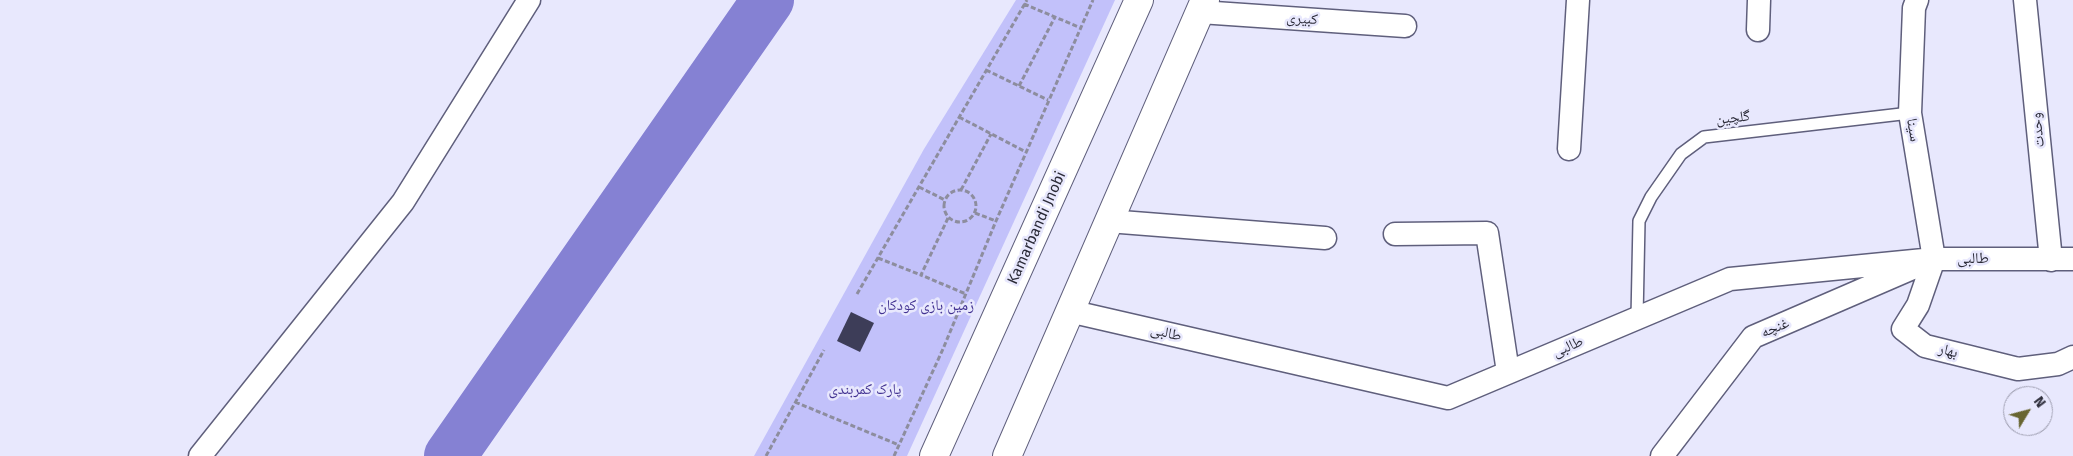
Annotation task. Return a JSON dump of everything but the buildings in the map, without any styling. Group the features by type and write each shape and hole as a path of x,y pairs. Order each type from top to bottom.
{"main road":[{"name":"Kamarbandi Jnobi","path":"934,456 1139,0"},
{"path":"1006,456 1202,6"}],"street":[{"path":"200,456 402,202 530,0"},
{"path":"1569,149 1578,0"},
{"path":"1758,30 1759,0"},
{"name":"سینا","path":"1917,0 1914,8 1910,113 1934,259"},
{"name":"وحدت","path":"2025,0 2051,260"},
{"name":"کبیری","path":"1202,6 1405,26"},
{"path":"1108,220 1325,238"},
{"path":"1395,234 1487,233 1508,372"},
{"name":"طالبی","path":"1069,311 1448,398 1730,279 1934,259 2073,259"},
{"name":"بهار","path":"1934,259 1918,306 1903,329 1925,346 2018,368 2058,364 2073,357"},
{"name":"غنچه","path":"1662,456 1753,337 1934,259"}],"lane":[{"name":"گلچین","path":"1638,318 1639,221 1651,197 1681,154 1704,137 1910,113"}],"path":[{"path":"857,294 1027,0"},
{"path":"894,456 1093,0"},
{"path":"1024,4 1081,28"},
{"path":"1018,86 1054,17"},
{"path":"986,70 1048,100"},
{"path":"959,117 1026,152"},
{"path":"961,190 991,134"},
{"path":"919,187 945,200"},
{"path":"961,190 973,197 976,207 975,213 968,221 952,221 948,218 944,208 945,200 954,191 961,190"},
{"path":"975,213 996,221"},
{"path":"921,275 948,218"},
{"path":"878,258 966,294"},
{"path":"766,456 824,350"},
{"path":"795,402 899,445"}],"green space":[{"name":"پارک کمربندی","path":"1016,0 1115,0 907,456 754,456 924,149"}],"waterway":[{"path":"450,456 768,0"}],"park label":[{"name":"زمین بازی کودکان","path":"926,306"}]}
